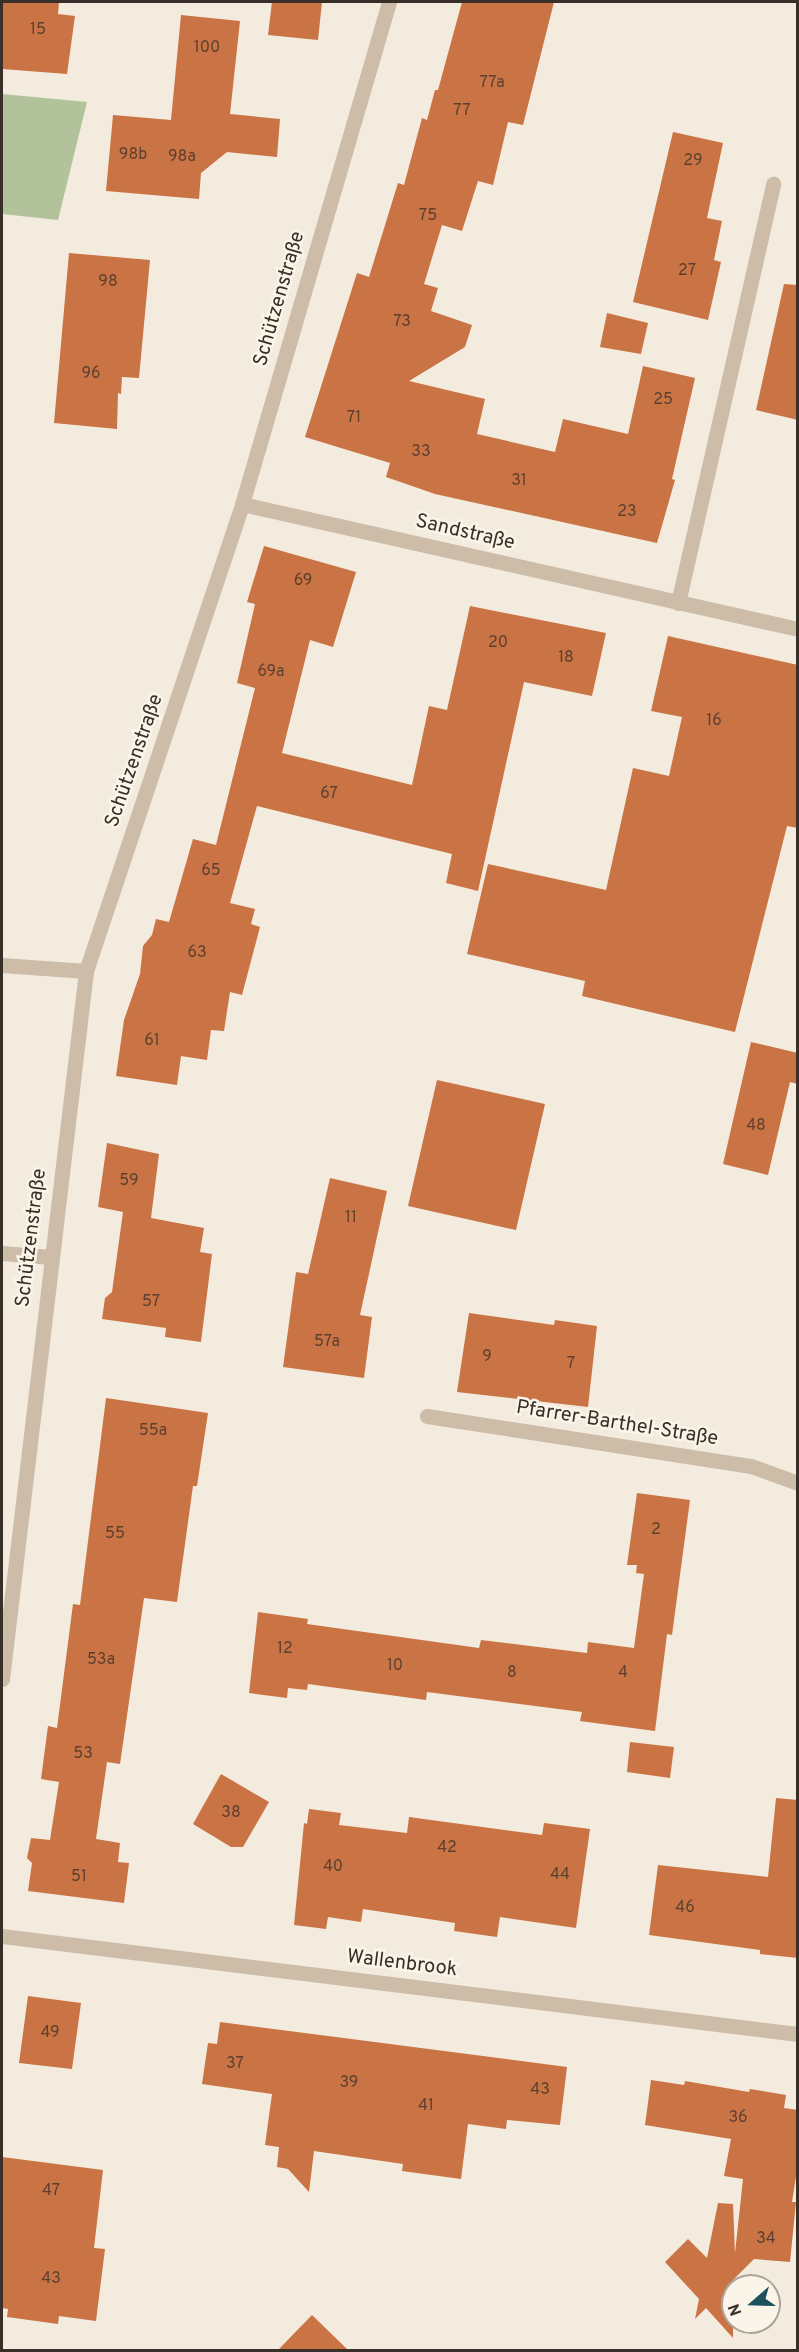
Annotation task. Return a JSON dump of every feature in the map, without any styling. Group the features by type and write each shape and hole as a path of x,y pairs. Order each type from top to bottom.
{"street":[{"name":"Schützenstraße","path":"2,1679 9,1554 51,1257 86,971 242,504 389,2"},
{"path":"678,603 773,184"},
{"name":"Sandstraße","path":"242,504 798,629"},
{"path":"2,965 86,971"},
{"path":"2,1253 51,1257"},
{"name":"Pfarrer-Barthel-Straße","path":"428,1416 751,1466 798,1483"},
{"name":"Wallenbrook","path":"2,1936 798,2034"}],"green space":[{"path":"2,94 87,102 58,220 2,214"}],"building":[{"path":"2,2 59,2 58,14 75,16 67,74 2,69"},
{"path":"272,2 322,2 318,40 268,35"},
{"path":"462,2 554,2 523,125 508,122 493,185 478,181 462,231 442,225 424,284 438,288 431,311 472,325 465,347 409,381 485,399 477,434 555,452 563,419 628,434 643,366 695,378 672,479 675,480 657,543 435,494 386,477 390,463 305,437 357,273 369,277 398,183 404,185 422,118 427,120 435,90 438,90"},
{"path":"181,15 240,21 230,114 280,119 277,157 227,152 201,173 199,199 106,191 113,115 171,120"},
{"path":"673,132 723,143 707,218 722,221 714,260 721,262 708,320 633,302"},
{"path":"69,253 150,260 139,378 122,377 121,394 118,393 117,429 54,423"},
{"path":"784,284 798,285 798,420 756,410"},
{"path":"607,313 648,323 641,354 600,347"},
{"path":"264,546 356,572 333,647 310,640 282,753 412,785 429,706 447,710 470,606 606,633 592,696 524,682 478,891 446,883 452,854 257,806 230,903 255,909 251,924 260,927 242,995 230,992 224,1031 211,1030 207,1060 181,1056 177,1085 116,1076 124,1020 140,974 143,946 152,935 156,919 169,922 193,839 216,845 255,688 237,683 255,604 247,602"},
{"path":"668,636 798,665 798,828 787,826 735,1032 582,996 585,981 467,954 488,864 606,890 633,768 669,776 682,717 651,711"},
{"path":"751,1042 798,1053 798,1084 790,1082 768,1175 723,1164"},
{"path":"437,1080 545,1104 516,1230 408,1206"},
{"path":"107,1143 159,1154 151,1218 204,1228 200,1252 212,1254 201,1342 165,1337 166,1328 102,1319 105,1298 112,1292 123,1212 98,1207"},
{"path":"330,1178 387,1191 360,1315 372,1317 364,1378 283,1367 296,1272 308,1274"},
{"path":"469,1313 554,1325 555,1320 597,1326 588,1407 457,1392"},
{"path":"106,1398 208,1413 197,1486 193,1486 177,1602 144,1598 120,1764 107,1762 96,1839 120,1843 118,1862 129,1863 124,1903 28,1891 32,1863 27,1858 31,1838 50,1840 59,1782 41,1779 48,1726 57,1728 73,1604 80,1605"},
{"path":"637,1493 690,1500 672,1635 667,1634 655,1731 580,1721 582,1712 427,1692 426,1700 308,1684 307,1690 288,1688 287,1698 249,1693 258,1612 308,1619 307,1624 479,1648 481,1640 587,1653 588,1642 634,1648 644,1574 636,1573 637,1565 627,1565"},
{"path":"630,1742 674,1747 670,1778 627,1772"},
{"path":"221,1774 269,1802 243,1847 231,1847 193,1824"},
{"path":"776,1798 798,1800 798,1958 760,1954 760,1950 649,1935 658,1865 768,1877"},
{"path":"309,1809 341,1813 339,1825 407,1833 409,1817 542,1835 544,1823 590,1829 576,1928 500,1917 497,1937 454,1931 455,1923 363,1909 361,1922 328,1917 326,1929 294,1925 304,1823 307,1824"},
{"path":"28,1996 81,2003 72,2069 19,2063"},
{"path":"220,2022 567,2067 560,2125 507,2120 506,2129 468,2124 461,2179 402,2171 403,2164 314,2151 309,2192 288,2169 277,2167 279,2147 265,2145 272,2094 202,2084 208,2043 217,2044"},
{"path":"651,2080 684,2085 685,2081 749,2092 750,2089 786,2095 784,2108 798,2110 798,2164 792,2202 796,2202 790,2262 754,2259 739,2274 721,2274 721,2325 706,2308 695,2319 699,2299 665,2262 688,2239 707,2258 718,2203 733,2204 735,2253 743,2179 724,2176 731,2139 645,2125"},
{"path":"2,2157 103,2170 94,2248 105,2249 96,2321 59,2316 58,2324 7,2317 8,2309 2,2308"},
{"path":"312,2315 348,2350 278,2350"}]}
